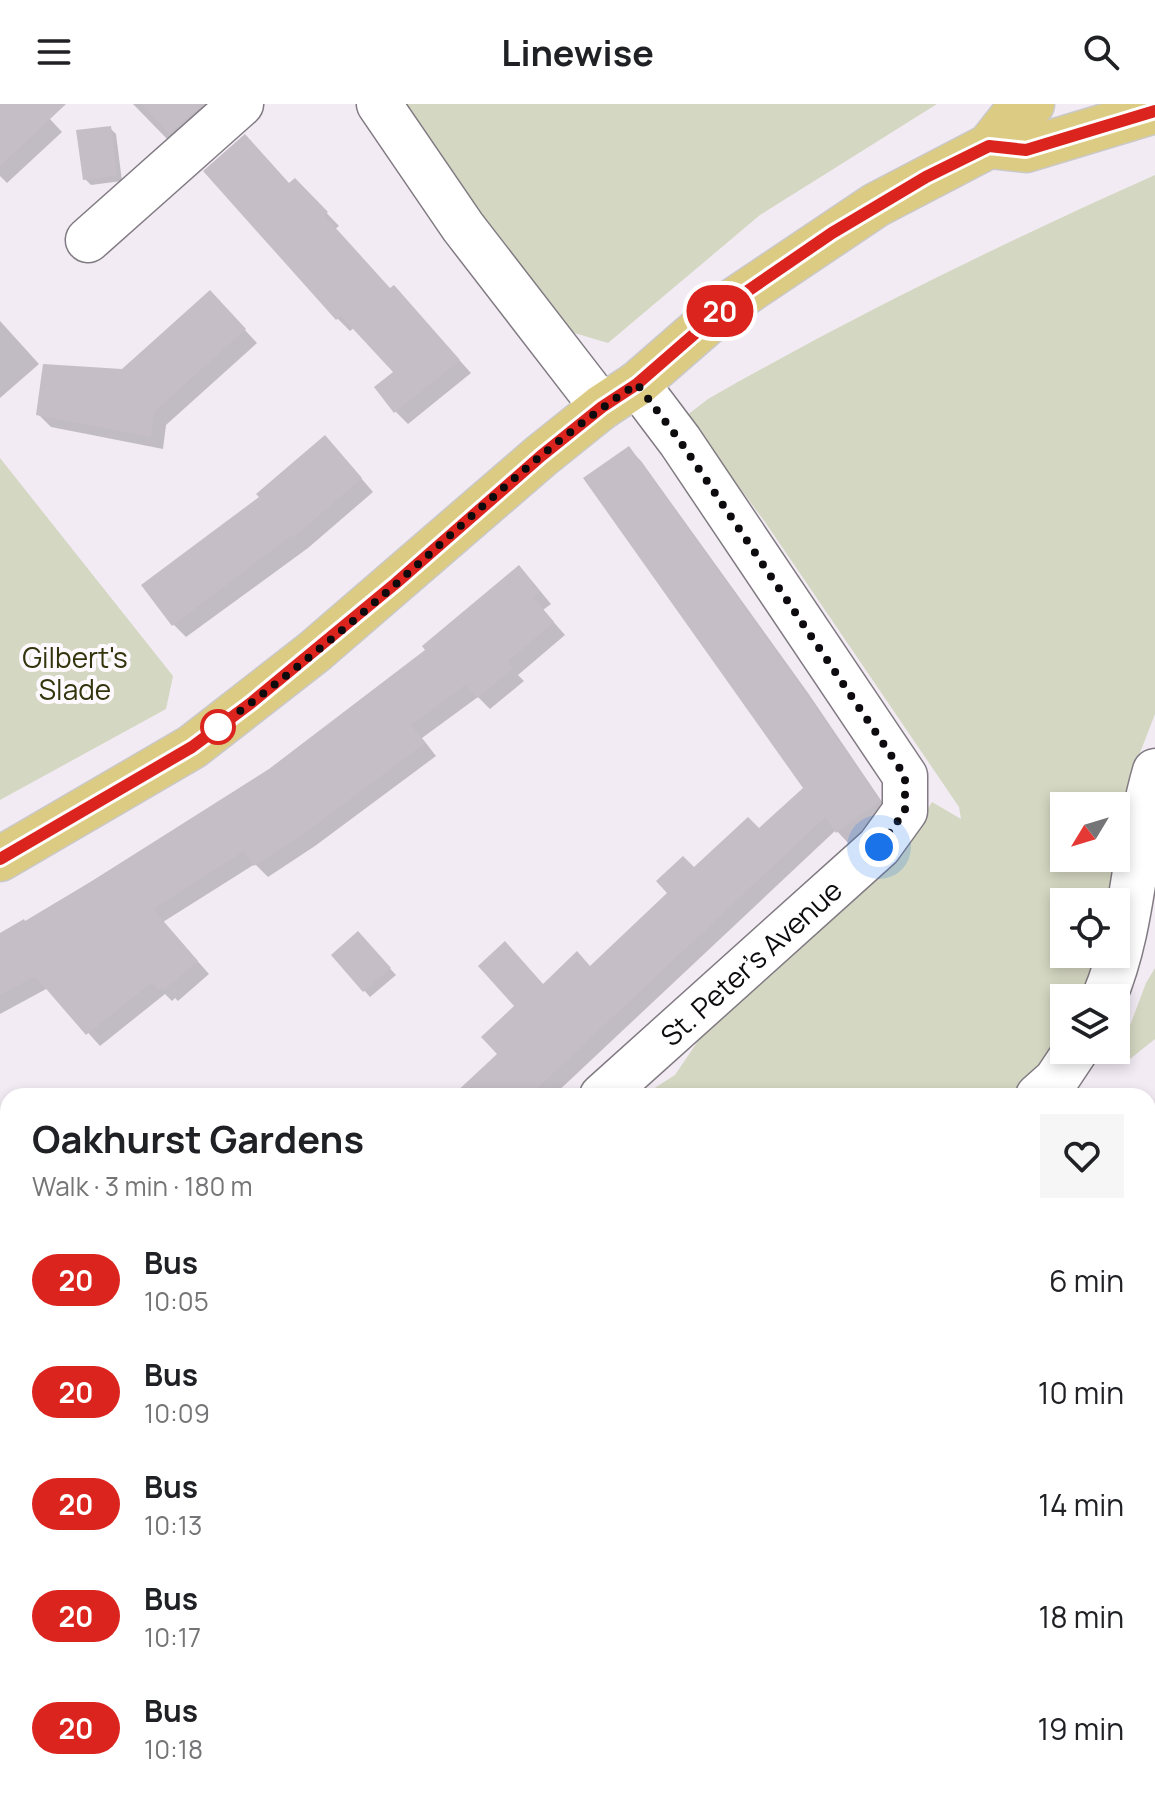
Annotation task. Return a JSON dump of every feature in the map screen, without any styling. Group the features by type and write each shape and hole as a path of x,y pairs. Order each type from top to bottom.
{"main road":[{"path":"0,859 192,747 251,703 730,303 876,205 989,146 1016,112 1032,104"},
{"path":"989,146 1026,150 1155,111"}],"street":[{"path":"88,240 241,104"},
{"name":"St. Peter's Avenue","path":"379,104 463,227 619,396 680,441 905,776 905,811 879,847 611,1088"},
{"path":"1110,984 1142,916 1145,811 1155,771"},
{"path":"1047,1088 1067,1064"}],"green space":[{"path":"401,104 937,104 760,215 608,343 571,332 426,144"},
{"path":"1155,175 1155,714 1138,758 1130,792 1050,792 1050,872 1113,872 1112,888 1050,888 1050,968 1098,968 1093,984 1050,984 1050,1054 1019,1088 655,1088 675,1075 725,1001 912,834 932,802 961,819 959,807 765,522 686,416 708,399 763,368 985,254"},
{"name":"Gilbert's Slade","path":"0,458 173,676 166,709 0,800"},
{"path":"1155,968 1155,1039 1130,1059 1130,1026"}],"building":[{"path":"0,104 66,104 0,166"},
{"path":"142,104 203,104 169,134"},
{"path":"111,126 117,176 83,180 76,130"},
{"path":"245,134 289,183 295,178 328,212 324,215 390,288 394,285 460,360 394,413 374,387 393,372 341,316 336,320 203,171"},
{"path":"210,290 246,329 154,412 151,437 36,415 43,364 122,369"},
{"path":"325,435 362,478 294,537 292,535 172,626 141,585 259,497 256,494"},
{"path":"629,446 880,801 836,833 825,817 537,1088 461,1088 497,1054 481,1037 514,1006 478,966 505,941 543,984 577,951 590,966 667,893 656,881 683,856 694,867 748,817 759,828 803,788 583,478"},
{"path":"519,565 540,591 533,597 554,622 508,661 513,668 477,698 465,685 411,725 425,743 302,835 254,866 244,851 153,909 198,961 164,990 162,987 158,990 152,982 86,1035 35,976 0,995 0,933 92,881 269,769 425,650 422,646"},
{"path":"358,931 391,968 363,992 331,955"}],"bus line":[{"name":"20","path":"0,859 192,747 251,703 396,583 541,456 602,407 637,384 730,303 832,233 926,177 989,146 1026,150 1155,111"}],"route":[{"path":"218,727 212,732 396,583 541,456 602,407 637,384 680,441 905,776 905,811 879,847"}]}
